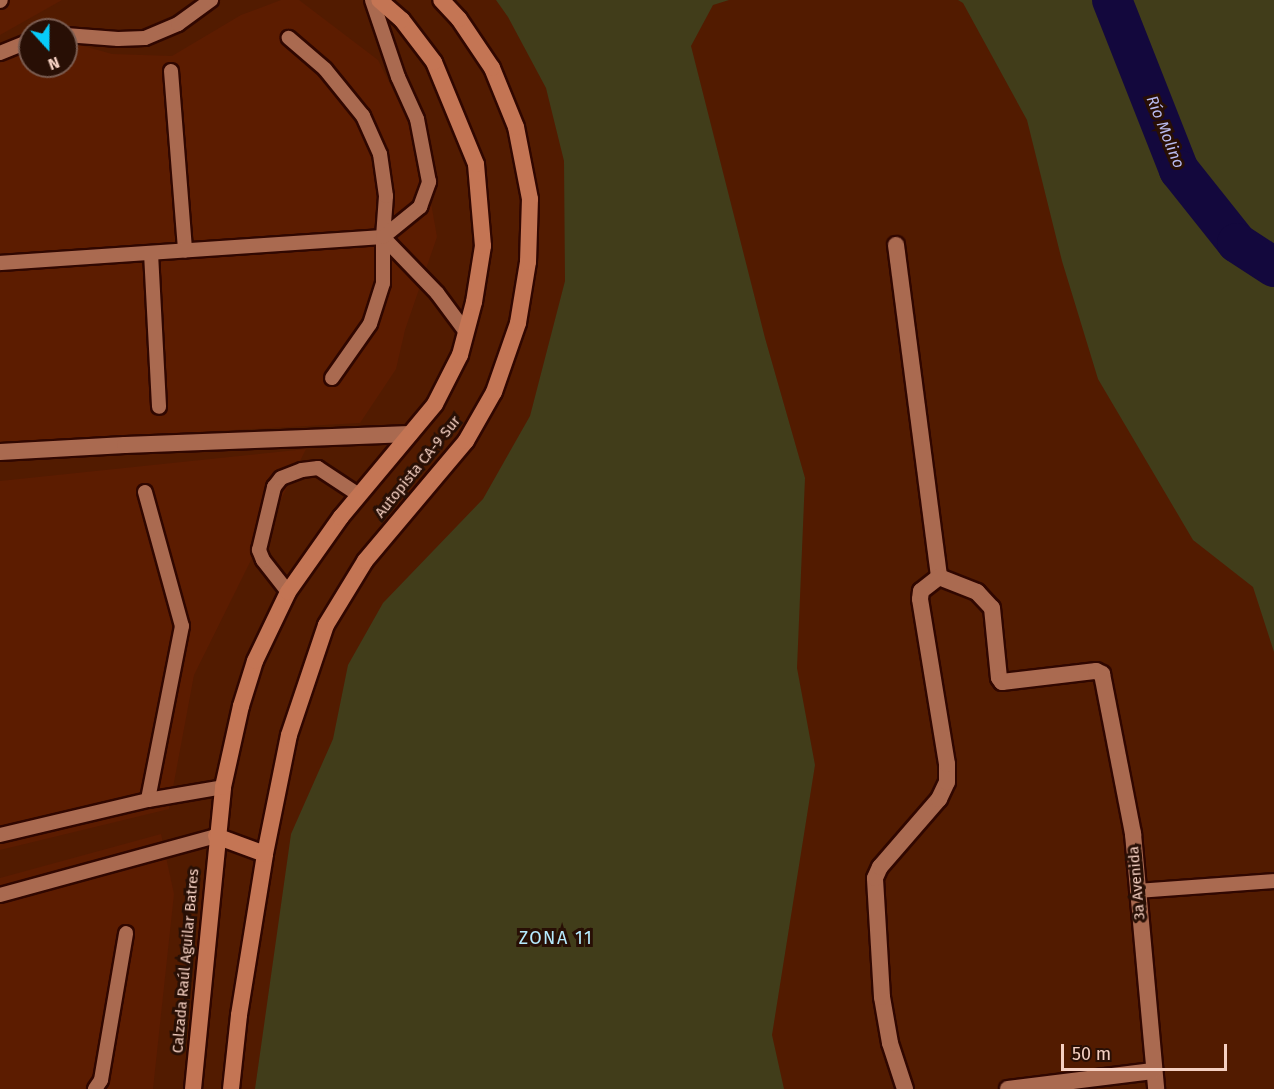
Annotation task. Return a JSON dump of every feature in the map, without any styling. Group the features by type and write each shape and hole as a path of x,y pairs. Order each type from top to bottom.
{"highway":[{"name":"Autopista CA-9 Sur","path":"216,836 223,787 241,706 255,661 288,592 359,495 435,404 460,355 483,246 476,164 434,62 402,20 379,0"},
{"name":"Autopista CA-9 Sur","path":"265,854 289,735 326,625 365,561 466,441 494,392 518,323 528,262 530,200 516,127 492,68 459,19 441,0"},
{"path":"216,836 265,854 239,1015 231,1089"},
{"name":"Calzada Raúl Aguilar Batres","path":"193,1089 216,836"}],"street":[{"path":"896,245 939,577 927,585 920,599 947,764 946,782 939,799 880,867 875,878 882,997 890,1043 905,1089"},
{"path":"0,452 410,434"},
{"name":"3a Avenida","path":"939,577 977,592 992,608 999,678 1002,682 1096,671 1102,674 1133,834 1156,1089"},
{"path":"1008,1089 1153,1071"}],"lane":[{"path":"78,36 118,39 145,38 178,24 211,0"},
{"path":"0,263 383,237 420,207 429,182 417,119 398,78 372,0"},
{"path":"289,38 325,69 363,116 380,154 386,196 382,283 370,324 332,378"},
{"path":"0,53 18,46"},
{"path":"171,71 184,250"},
{"path":"383,237 437,293 466,332"},
{"path":"151,253 159,407"},
{"path":"288,592 263,560 259,550 274,487 281,477 302,470 318,468 359,495"},
{"path":"145,492 183,626 148,800"},
{"path":"0,835 148,800 223,787"},
{"path":"0,895 216,836"},
{"path":"1137,891 1274,881"},
{"path":"95,1089 100,1080 126,933"}],"shaded area":[{"path":"0,0 62,0 30,18 18,18 18,25 0,35"},
{"path":"281,0 299,0 378,60 421,146 437,237 405,330 396,369 360,423 0,443 0,63 18,53 18,78 78,78 78,44 112,54 172,56 241,15"},
{"path":"496,0 729,0 713,5 691,46 765,338 805,478 797,668 815,765 772,1035 784,1089 255,1089 291,834 333,739 348,665 383,603 483,499 530,416 565,281 564,161 546,88 508,17"},
{"path":"958,0 1274,0 1274,652 1253,587 1193,540 1098,379 1062,261 1027,120 963,3"},
{"path":"306,449 194,675 169,809 0,850 0,481"},
{"path":"161,834 174,894 153,1089 0,1089 0,878"}],"waterway":[{"name":"Río Molino","path":"1112,0 1179,170 1237,243 1274,267"}],"district":[{"name":"ZONA 11","path":"556,938"}]}
